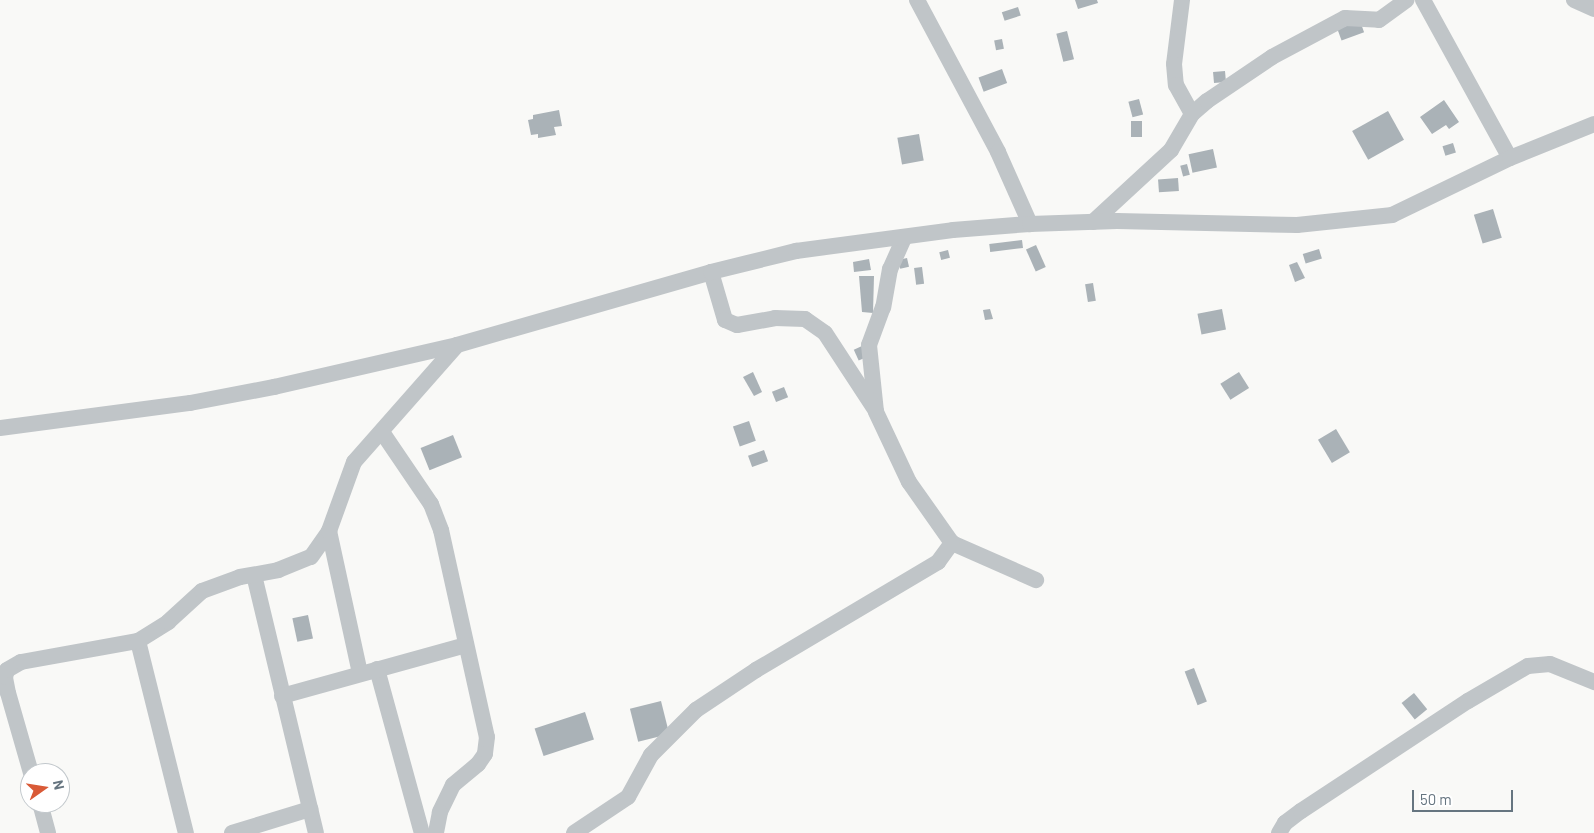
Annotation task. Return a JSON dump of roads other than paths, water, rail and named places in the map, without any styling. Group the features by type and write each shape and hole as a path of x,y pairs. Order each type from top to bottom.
{"street":[{"path":"917,0 998,152 1030,224"},
{"path":"1182,0 1174,64 1176,85 1192,114"},
{"path":"1093,222 1171,150 1192,114 1272,57 1345,18 1379,20 1407,0"},
{"path":"1424,0 1510,158"},
{"path":"1574,0 1594,9"},
{"path":"0,428 190,403 457,345 711,272 796,251 1030,224 1093,222 1297,225 1392,215 1510,158 1594,124"},
{"path":"876,412 869,345 883,306 890,269 904,238"},
{"path":"711,272 725,320 737,325 775,318 805,319 826,333 876,412 909,482 952,543 1036,580"},
{"path":"28,763 8,694 5,677 7,670 21,662 138,641 168,622 202,591 254,575 278,570 310,557 329,532 354,462 382,432 398,409 457,345"},
{"path":"382,432 431,504 441,530 488,737 485,754 478,764 453,785 440,812 436,833"},
{"path":"329,532 360,674"},
{"path":"574,833 628,797 651,755 696,710 756,670 938,562 952,543"},
{"path":"254,575 316,833"},
{"path":"138,641 186,833"},
{"path":"282,696 466,645"},
{"path":"1279,833 1286,823 1302,811 1468,701 1528,666 1550,664 1594,682"},
{"path":"377,669 422,833"},
{"path":"232,833 310,809"},
{"path":"43,813 48,833"}]}
